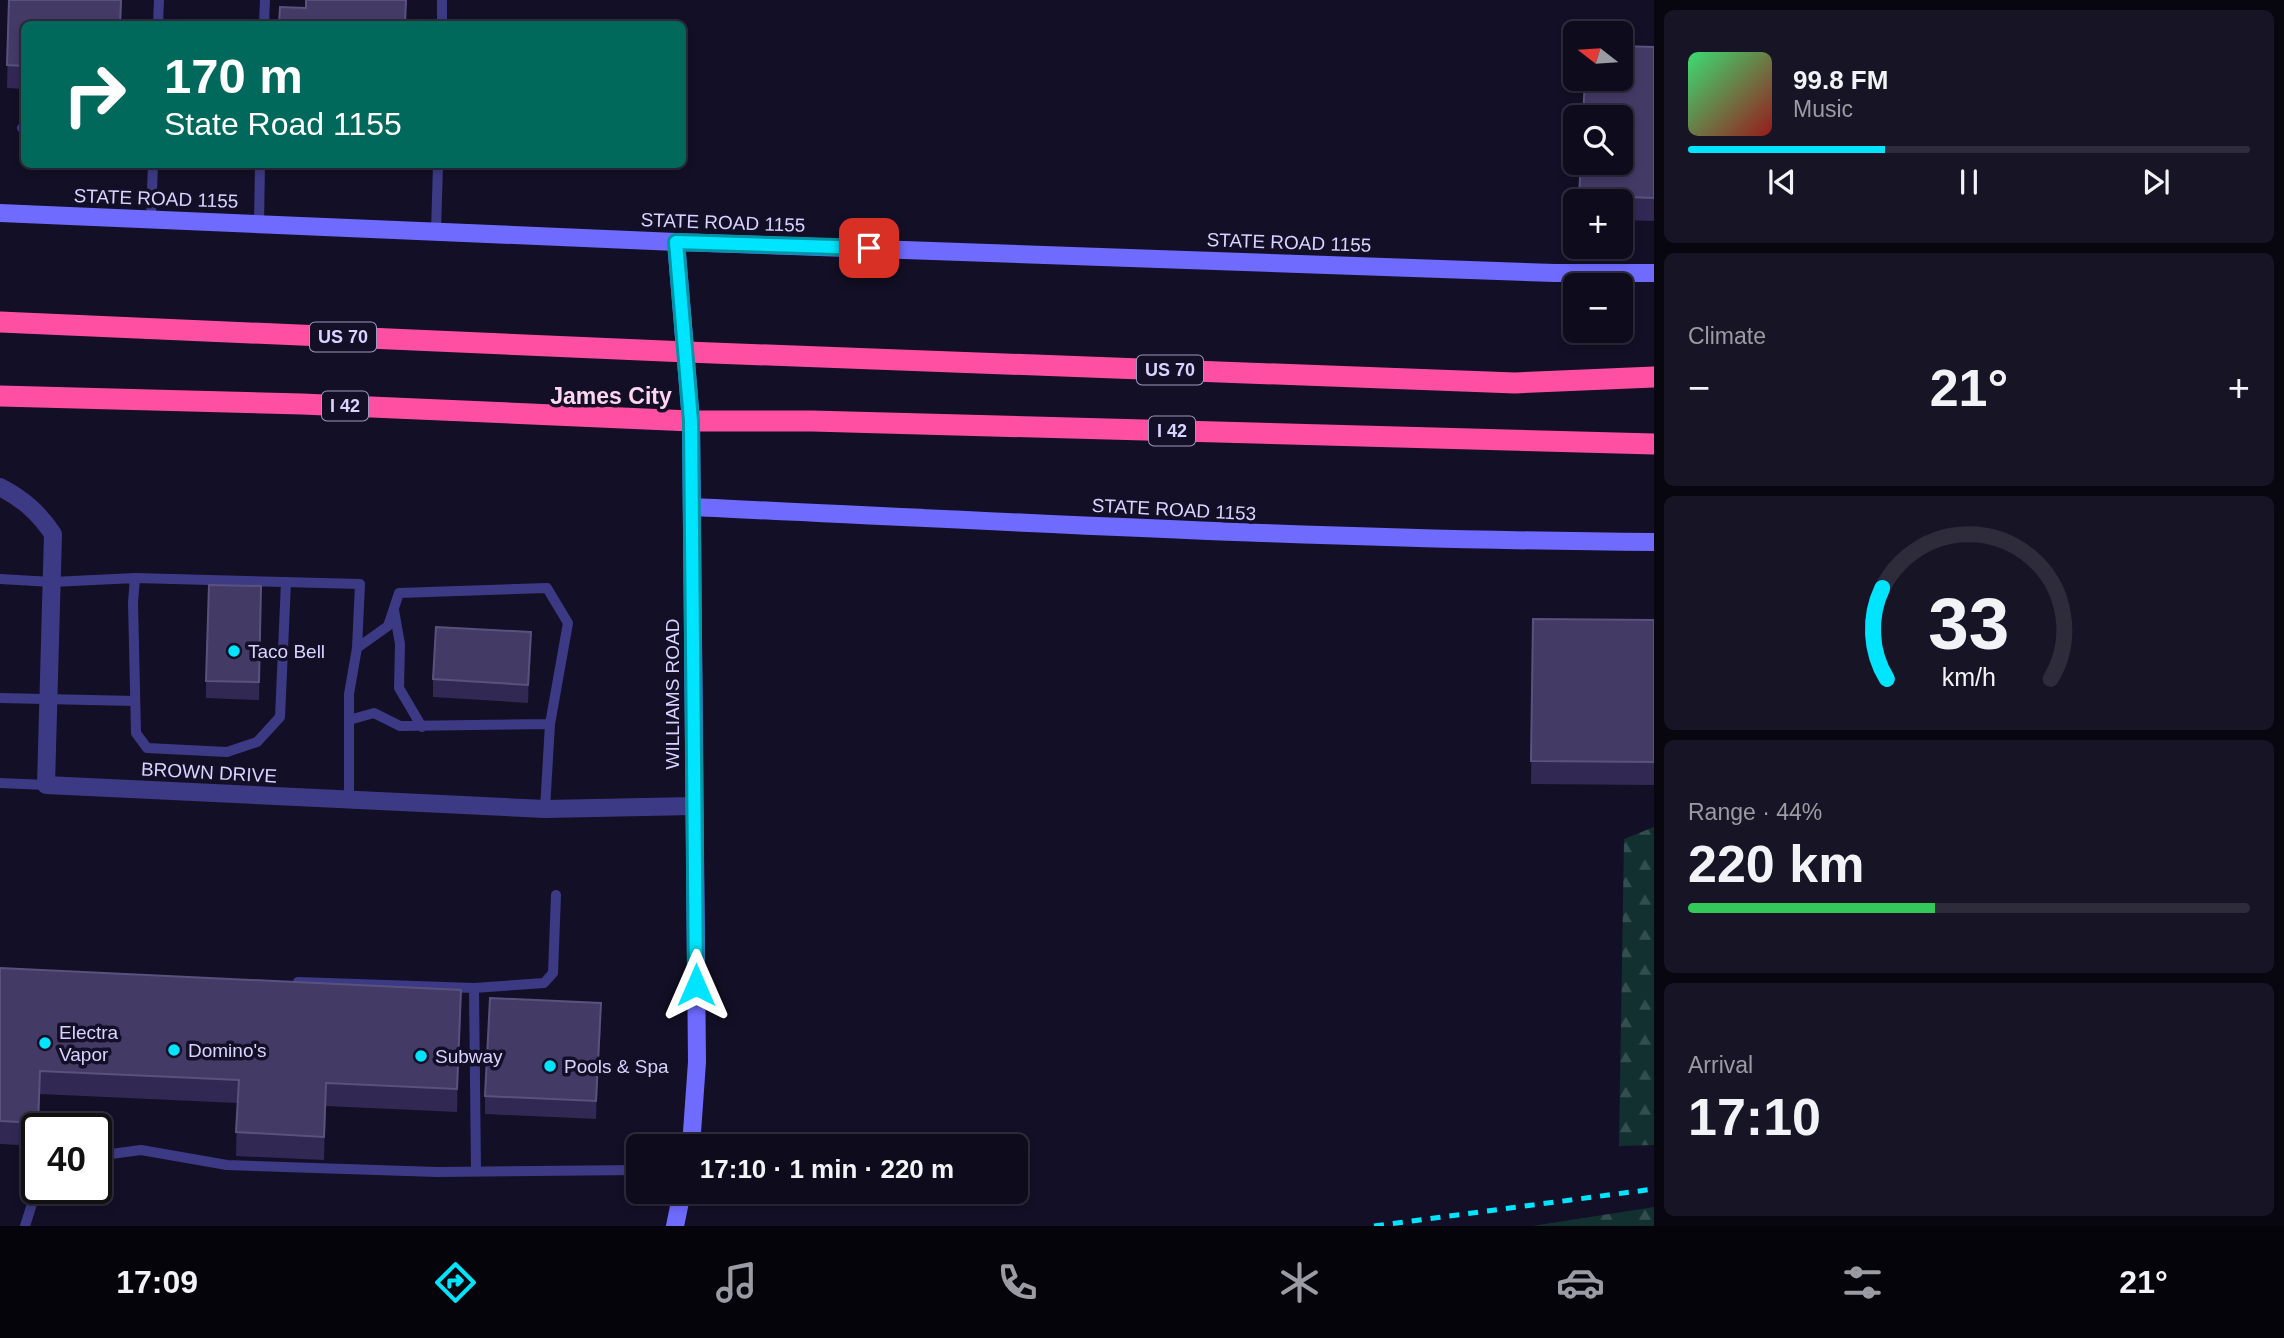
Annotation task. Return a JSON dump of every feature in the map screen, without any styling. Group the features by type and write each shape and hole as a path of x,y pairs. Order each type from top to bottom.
{"highway":[{"name":"US 70","path":"0,323 1515,383 1654,377"},
{"name":"I 42","path":"0,396 302,404 691,421 812,421 1654,444"}],"street":[{"name":"STATE ROAD 1155","path":"0,213 676,242 1527,272 1654,273"},
{"name":"WILLIAMS ROAD","path":"676,242 691,421 696,1062 692,1134"},
{"path":"0,487 22,499 40,515 53,534 46,785"},
{"name":"STATE ROAD 1153","path":"692,507 1321,537 1654,542"},
{"name":"BROWN DRIVE","path":"46,785 545,809 694,806"},
{"path":"675,1226 680,1204"}],"lane":[{"path":"158,21 159,0"},
{"path":"264,21 265,0"},
{"path":"442,0 442,21"},
{"path":"151,218 153,168"},
{"path":"259,223 260,168"},
{"path":"436,232 438,168"},
{"path":"135,578 133,602 136,733 147,748 227,752 257,742 280,717 286,582"},
{"path":"0,579 52,582 135,578 360,584 357,648 349,694 349,800"},
{"path":"357,648 388,626 399,593 547,588 568,623 550,724 545,809"},
{"path":"394,608 400,644 400,688 422,727"},
{"path":"0,698 135,701"},
{"path":"349,720 374,713 400,726 550,724"},
{"path":"0,783 46,785"},
{"path":"284,982 474,988 544,983 553,973 556,895"},
{"path":"474,988 476,1171"},
{"path":"112,1154 141,1150 227,1164 476,1171 626,1170"},
{"path":"24,1226 32,1204"}],"green space":[{"path":"1654,827 1654,1145 1619,1146 1624,839"},
{"path":"1654,1207 1654,1226 1532,1226"}],"building":[{"path":"9,0 121,0 120,21 21,21 21,66 7,65"},
{"path":"306,0 406,0 405,21 279,21 280,7 306,8"},
{"path":"1633,46 1654,47 1654,198 1633,197 1633,189 1579,189 1580,175 1633,175 1633,105 1584,105 1584,91 1633,91"},
{"name":"Taco Bell","path":"209,585 261,586 259,682 206,681"},
{"path":"1533,619 1654,620 1654,762 1531,761"},
{"path":"436,627 531,632 528,685 433,679"},
{"path":"0,968 461,990 457,1089 326,1083 324,1137 236,1132 239,1080 40,1071 38,1113 21,1113 21,1122 0,1121"},
{"path":"490,998 601,1003 596,1101 485,1096"}],"railway":[{"path":"1374,1226 1654,1189"}],"place":[{"name":"Taco Bell","path":"234,651"},
{"name":"Electra Vapor","path":"45,1043"},
{"name":"Domino's","path":"174,1050"},
{"name":"Subway","path":"421,1056"},
{"name":"Pools & Spa","path":"550,1066"}],"district":[{"name":"James City","path":"611,396"}],"route":[{"path":"696,985 691,421 676,242 869,248"}]}
